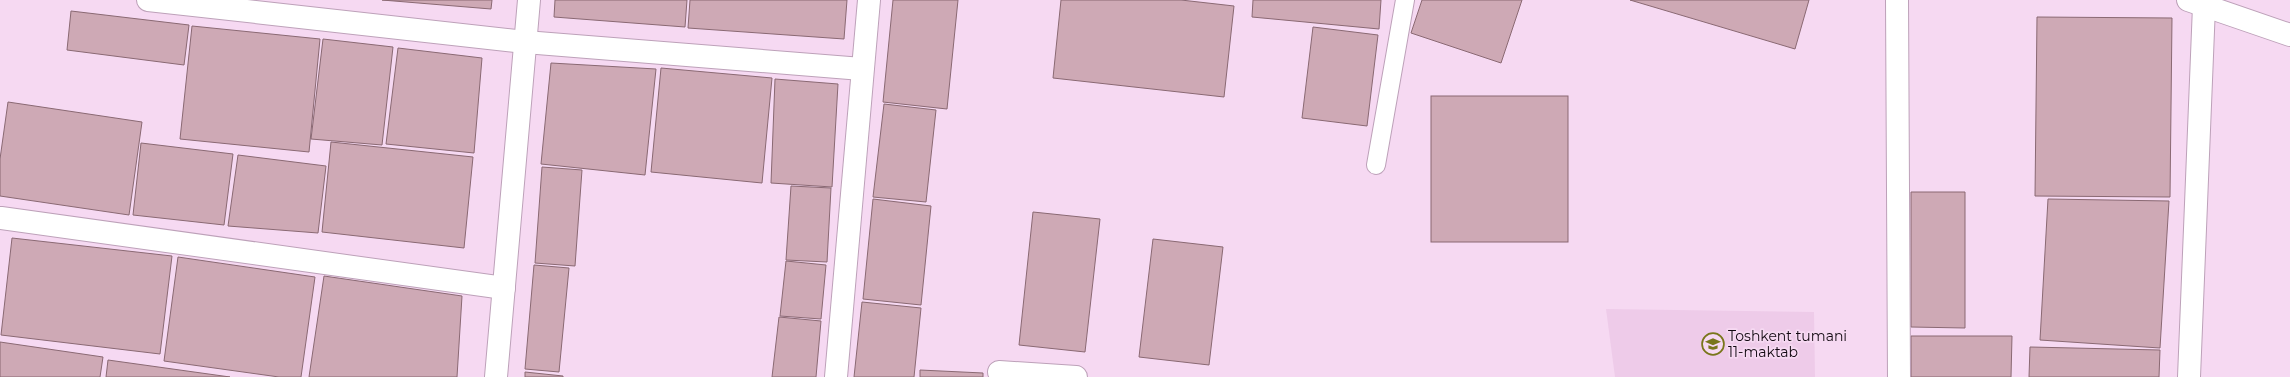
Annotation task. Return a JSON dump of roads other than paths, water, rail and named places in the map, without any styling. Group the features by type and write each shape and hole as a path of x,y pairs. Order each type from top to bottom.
{"street":[{"path":"148,0 526,42 862,69"},
{"path":"496,377 529,0"},
{"path":"836,377 869,0"},
{"path":"1897,0 1899,377"},
{"path":"2189,377 2196,3 2290,34"},
{"path":"2,218 504,288"},
{"path":"999,372 1076,377"}],"lane":[{"path":"1376,166 1405,0"}],"place":[{"name":"Toshkent tumani 11-maktab","path":"1713,344"}]}
